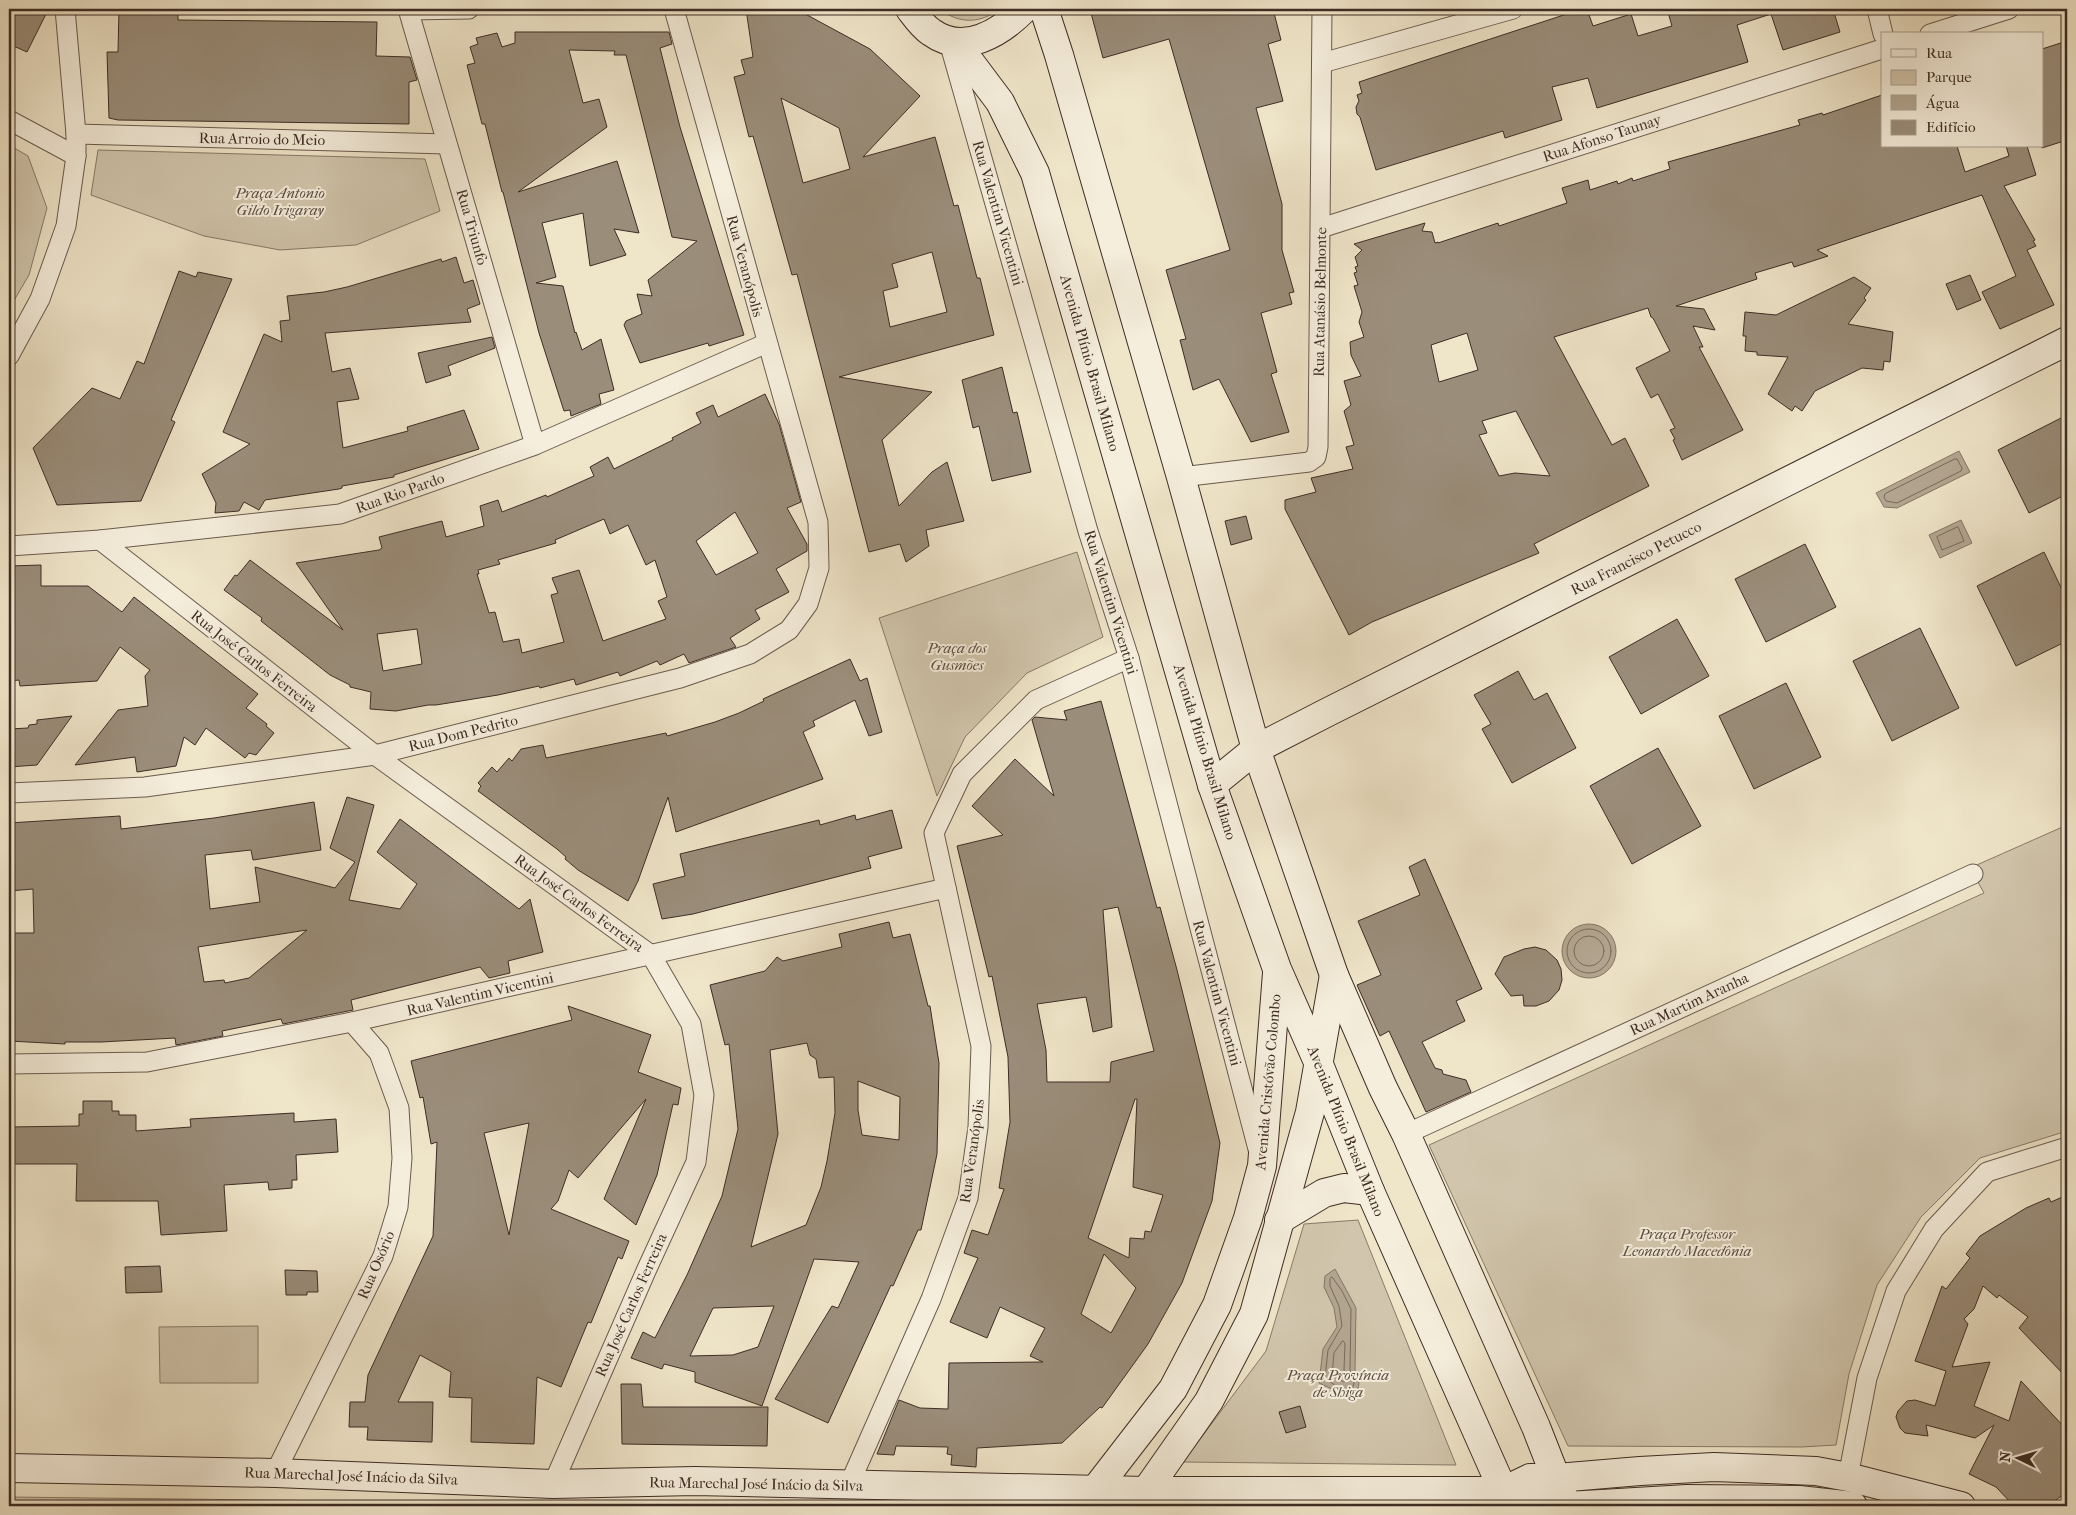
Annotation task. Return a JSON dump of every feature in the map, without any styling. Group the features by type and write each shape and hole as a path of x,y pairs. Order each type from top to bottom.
{"main road":[{"name":"Avenida Plínio Brasil Milano","path":"896,9 916,16 931,33 952,41 1000,102 1035,173 1212,785 1277,969 1318,1062 1370,1191 1506,1499"},
{"path":"952,41 972,41 989,36 1006,26 1024,9"},
{"path":"1044,9 1062,64 1256,749 1334,975 1383,1088 1406,1134 1529,1410 1567,1506"},
{"name":"Rua Francisco Petucco","path":"1212,785 1256,749 2067,341"},
{"name":"Avenida Cristóvão Colombo","path":"1089,1498 1173,1389 1218,1305 1248,1218 1262,1166 1277,969"},
{"path":"1136,1499 1209,1401 1254,1314 1310,1112 1334,975"},
{"path":"1279,1220 1324,1193 1344,1188 1370,1191"},
{"path":"1506,1499 1530,1478 1557,1478 1631,1471 1714,1467 1816,1471 1848,1477 1961,1506"},
{"name":"Rua Marechal José Inácio da Silva","path":"9,1468 275,1473 553,1484 695,1481 849,1484 978,1497 1506,1499"},
{"path":"1506,1499 1567,1506 1687,1499 1799,1500 1852,1506 1848,1477"}],"street":[{"path":"9,356 40,299 66,226 76,156 76,134 65,9"},
{"path":"409,10 469,9"},
{"name":"Rua Veranópolis","path":"674,9 818,522"},
{"name":"Rua Atanásio Belmonte","path":"1180,477 1309,462 1316,457 1318,437 1321,228 1322,9"},
{"path":"1322,63 1513,9"},
{"path":"1877,9 1883,32"},
{"path":"1936,32 2009,9"},
{"name":"Rua Triunfo","path":"409,10 535,445"},
{"name":"Rua Valentim Vicentini","path":"952,41 1088,531 1129,658 1262,1166"},
{"name":"Rua Afonso Taunay","path":"1321,228 1881,49"},
{"path":"9,120 76,156"},
{"name":"Rua Arroio do Meio","path":"76,134 447,144"},
{"name":"Rua Rio Pardo","path":"9,546 100,540 340,514 535,445 767,343"},
{"name":"Rua Dom Pedrito","path":"9,793 145,787 375,755 680,678 750,654 789,630 808,604 819,568 818,522"},
{"name":"Rua José Carlos Ferreira","path":"100,540 375,755 651,955 691,1024 704,1096 696,1162 553,1484"},
{"path":"946,888 934,834 962,774 1036,700 1129,658"},
{"name":"Rua Martim Aranha","path":"1406,1134 1973,874"},
{"name":"Rua Veranópolis","path":"849,1484 931,1299 968,1198 978,1127 981,1046 946,888"},
{"name":"Rua Valentim Vicentini","path":"9,1064 147,1062 352,1022 946,888"},
{"name":"Rua Osório","path":"275,1473 383,1256 398,1206 402,1158 399,1108 379,1053 352,1022"},
{"path":"1848,1477 1867,1378 1896,1290 1934,1229 1987,1172 2067,1147"}],"green space":[{"path":"940,9 999,9 977,20 962,20"},
{"path":"9,145 28,156 47,208 29,275 9,309"},
{"name":"Praça Antonio Gildo Irigaray","path":"98,150 425,159 440,211 356,245 280,250 204,236 91,195"},
{"name":"Praça dos Gusmões","path":"1077,552 1103,637 1027,673 965,737 937,796 879,618"},
{"name":"Praça Professor Leonardo Macedônia","path":"2067,825 2067,1131 1980,1158 1921,1217 1877,1285 1849,1374 1836,1445 1801,1447 1568,1446 1429,1145 1984,893 1970,868"},
{"name":"Praça Província de Shiga","path":"1358,1220 1456,1465 1183,1462 1266,1351 1304,1224"},
{"path":"258,1326 258,1383 160,1383 159,1327"},
{"path":"9,1497 772,1506 9,1506"}],"water":[{"path":"1959,451 1970,472 1897,508 1884,507 1876,493"},
{"path":"1961,520 1972,543 1940,558 1929,535"},
{"path":"1589,924 1599,926 1608,932 1614,941 1616,951 1614,961 1608,970 1599,976 1589,978 1579,976 1570,970 1564,961 1562,951 1564,941 1570,932 1579,926"},
{"path":"1335,1269 1356,1308 1355,1370 1359,1383 1357,1395 1339,1398 1336,1391 1319,1383 1323,1349 1337,1327 1334,1308 1324,1287 1325,1276"}],"building":[{"path":"9,9 33,9 46,14 27,52 9,44"},
{"path":"119,9 178,9 178,20 377,22 376,56 410,57 417,80 409,82 409,124 118,120 109,118 107,52 118,52"},
{"path":"746,9 796,9 870,49 920,96 863,157 935,137 954,206 958,205 977,278 980,278 994,335 839,377 932,392 882,440 899,506 932,472 947,462 964,521 926,530 929,546 906,562 900,544 869,552 797,274 792,275 753,136 749,137 734,77 745,74 741,60 753,57","holes":["781,98 839,128 850,169 803,183","932,252 947,312 890,327 883,291 898,287 892,264"]},
{"path":"1102,9 1273,9 1281,40 1268,44 1283,101 1256,108 1282,204 1282,250 1294,292 1289,293 1292,304 1261,313 1277,372 1271,374 1289,432 1251,442 1219,379 1193,390 1180,340 1186,339 1166,270 1230,250 1169,39 1103,58 1091,13"},
{"path":"1582,9 1587,9 1593,26 1631,14 1638,36 1672,26 1667,9 1833,9 1840,32 1783,50 1771,14 1737,25 1748,62 1597,108 1588,78 1552,87 1562,120 1505,138 1503,131 1376,170 1360,117 1357,114 1356,107 1359,101 1357,95 1362,93 1359,82"},
{"path":"515,32 669,32 672,44 660,48 680,127 744,335 709,346 708,343 640,363 624,325 626,321 642,314 637,294 652,296 648,280 697,241 672,237 626,55 614,55 615,51 569,50 583,103 599,99 607,127 518,192 617,161 639,233 614,229 626,255 590,266 583,213 542,223 556,277 536,283 563,286 575,333 582,350 601,339 614,390 599,394 601,404 571,416 570,410 564,411 539,333 485,124 482,124 467,65 475,63 470,47 478,44 476,38 497,33 502,47 515,43"},
{"path":"2067,41 2067,140 2044,147 2044,48"},
{"path":"1881,95 1881,148 1958,148 1965,172 2009,156 2007,148 2028,148 2036,175 2004,186 2035,240 2033,241 2036,246 2027,250 2054,305 2000,329 1982,292 2016,276 1982,195 1817,250 1828,256 1794,267 1792,262 1755,273 1757,279 1676,306 1704,309 1715,330 1693,326 1703,347 1699,347 1743,430 1682,460 1670,430 1675,428 1658,394 1651,398 1636,368 1670,351 1648,308 1554,337 1612,445 1625,438 1649,486 1534,544 1539,553 1372,622 1349,635 1285,509 1285,500 1316,492 1311,478 1353,469 1346,447 1354,445 1344,411 1351,405 1344,381 1361,376 1351,355 1350,342 1364,337 1359,322 1362,312 1354,286 1358,285 1354,273 1357,272 1355,267 1358,266 1355,257 1362,250 1354,244 1425,223 1422,231 1432,232 1435,243 1498,223 1499,226 1567,203 1562,188 1588,180 1590,190 1617,181 1618,184 1632,178 1633,181 1670,169 1668,162 1800,125 1798,120 1822,113 1823,115","holes":["1467,333 1478,370 1439,382 1431,345","1516,411 1550,476 1515,473 1499,476 1479,435 1487,433 1482,421"]},
{"path":"456,257 464,283 473,280 480,304 467,309 471,322 325,333 332,372 350,368 359,399 337,402 343,448 408,431 407,427 464,410 479,449 394,475 394,477 342,486 339,489 265,500 259,510 244,502 239,511 215,513 216,503 202,474 250,444 223,432 264,334 282,342 280,321 290,320 287,296 324,292 347,287 441,259 442,262"},
{"path":"179,271 196,277 198,272 232,279 171,420 175,422 141,501 57,505 33,448 92,388 120,399 137,361 144,364"},
{"path":"1970,275 1981,300 1957,310 1946,284"},
{"path":"1854,277 1871,288 1864,298 1866,300 1848,324 1893,332 1890,362 1884,361 1883,370 1862,368 1815,391 1802,411 1795,406 1792,411 1768,394 1788,357 1757,355 1757,352 1745,351 1746,336 1743,336 1745,312 1776,315"},
{"path":"492,337 495,348 448,366 451,375 426,383 418,353"},
{"path":"1002,367 1013,413 1017,412 1031,472 992,481 979,426 973,428 962,380"},
{"path":"765,394 779,424 801,502 787,508 807,544 807,551 776,569 789,592 755,610 760,619 730,638 736,647 689,663 684,654 660,665 657,661 620,676 618,672 576,685 574,679 540,688 539,686 498,695 396,711 370,709 371,692 350,687 350,685 330,675 261,621 262,618 224,590 235,575 237,576 250,560 343,630 296,563 379,550 382,548 379,537 442,521 446,537 484,526 480,506 498,500 502,512 546,495 547,497 594,476 590,467 608,457 614,469 673,440 672,438 701,423 696,413 713,405 718,417","holes":["735,512 758,553 716,575 696,541","604,519 610,534 628,525 646,565 655,560 667,597 658,601 666,619 603,641 579,570 552,578 558,593 551,595 564,642 522,653 519,639 503,642 495,612 489,613 477,574 479,574 478,570 500,564 498,560 556,543 555,540","417,629 422,664 383,671 377,634"]},
{"path":"2067,415 2067,494 2029,513 1998,450"},
{"path":"1246,516 1252,539 1231,545 1225,521"},
{"path":"1805,544 1836,607 1766,642 1735,579"},
{"path":"2044,552 2067,600 2067,641 2016,666 1977,586"},
{"path":"41,565 41,586 88,586 122,612 134,597 258,694 246,708 267,724 266,726 274,733 256,755 249,753 245,758 206,728 195,745 184,737 176,766 137,772 135,757 75,765 118,710 148,706 145,676 150,670 120,647 97,681 20,686 19,680 9,681 9,566"},
{"path":"1677,619 1709,676 1641,714 1609,657"},
{"path":"1920,628 1959,708 1892,741 1853,661"},
{"path":"850,659 860,681 867,678 882,732 869,736 855,700 813,721 815,726 803,732 823,779 676,832 668,797 638,881 628,901 578,870 557,849 478,791 481,786 478,783 492,767 497,772 509,758 512,761 521,749 543,745 546,758 666,733 667,736 739,713 764,701 763,699"},
{"path":"1518,671 1534,700 1547,693 1576,748 1512,783 1482,729 1491,724 1474,695"},
{"path":"1786,683 1821,757 1754,789 1719,716"},
{"path":"1101,701 1157,908 1160,907 1177,970 1220,1143 1212,1201 1182,1283 1148,1344 1102,1408 1100,1407 1062,1443 977,1448 976,1467 951,1465 952,1455 947,1454 948,1447 896,1446 894,1455 877,1454 899,1400 920,1408 948,1409 949,1363 1043,1362 1030,1356 1045,1328 1000,1307 987,1338 950,1322 978,1258 964,1253 972,1230 988,1235 1004,1189 999,1188 1010,1122 1008,1057 992,976 989,977 957,846 1003,835 972,806 1015,759 1054,796 1032,720 1035,717 1067,720 1064,711","holes":["1118,907 1154,1051 1111,1062 1110,1082 1047,1082 1046,1050 1037,1004 1086,997 1093,1032 1112,1027 1103,910","1135,1099 1137,1099 1133,1187 1163,1195 1151,1232 1145,1231 1144,1239 1130,1238 1129,1258 1088,1238","1104,1254 1136,1288 1111,1333 1081,1314"]},
{"path":"72,716 37,765 9,767 9,729 28,728 29,725 37,724 37,720"},
{"path":"1658,748 1701,826 1632,864 1590,786"},
{"path":"347,797 374,805 349,900 400,909 417,884 377,852 400,819 519,909 530,899 543,952 508,961 510,973 489,978 480,967 351,1000 353,1010 283,1024 281,1019 222,1031 223,1036 176,1045 175,1038 65,1042 65,1044 9,1041 9,933 34,933 33,889 9,891 9,823 120,816 121,829 214,818 314,802 321,850 253,860 251,850 205,855 210,909 260,902 255,867 335,888 355,862 330,848","holes":["307,930 249,978 225,983 224,980 204,982 198,947"]},
{"path":"892,810 902,848 868,857 871,868 693,914 662,919 653,884 685,876 680,854 819,820 820,825 855,815 856,820"},
{"path":"1425,859 1482,989 1456,1001 1465,1021 1422,1042 1435,1068 1442,1070 1443,1074 1466,1080 1471,1092 1426,1112 1389,1031 1380,1036 1357,985 1381,975 1358,921 1420,895 1409,867"},
{"path":"889,922 893,938 910,934 928,1006 930,1006 939,1063 937,1154 921,1230 918,1230 893,1286 891,1285 828,1423 775,1399 832,1306 838,1308 859,1262 814,1259 762,1406 695,1382 695,1372 664,1364 662,1369 631,1358 643,1332 655,1338 687,1275 722,1196 738,1129 729,1044 725,1045 710,985 765,971 777,957 783,961 842,947 839,934","holes":["807,1043 810,1055 816,1059 819,1078 834,1077 835,1113 821,1187 806,1225 751,1247 778,1134 770,1050","858,1081 900,1097 899,1140 862,1135 858,1110","774,1306 758,1347 733,1355 690,1356 713,1308"]},
{"path":"1535,947 1546,950 1557,960 1561,969 1562,980 1559,990 1549,1001 1536,1006 1524,1006 1523,995 1511,996 1495,974 1504,957"},
{"path":"568,1006 651,1035 638,1072 681,1088 678,1105 673,1104 657,1175 636,1225 604,1199 646,1099 578,1178 569,1170 558,1201 551,1209 629,1241 622,1259 618,1257 591,1323 588,1322 561,1387 537,1377 534,1444 471,1442 472,1398 449,1397 451,1372 420,1355 398,1402 433,1402 432,1442 367,1440 368,1427 349,1427 350,1402 365,1402 368,1375 433,1236 437,1142 431,1144 423,1097 420,1098 411,1061 572,1020","holes":["529,1123 509,1235 484,1133"]},
{"path":"83,1101 112,1101 112,1111 119,1111 119,1115 136,1115 136,1131 191,1127 190,1119 294,1113 294,1122 336,1119 338,1152 296,1155 297,1180 292,1180 292,1188 269,1190 268,1182 224,1185 227,1231 161,1235 158,1201 76,1201 77,1164 9,1164 9,1127 79,1126 79,1114 83,1114"},
{"path":"2067,1195 2067,1326 2064,1336 2067,1339 2067,1378 2019,1328 2028,1317 1999,1295 1997,1298 1983,1286 1974,1309 1964,1319 1968,1324 1952,1367 1990,1362 1974,1406 2009,1421 2021,1381 2067,1430 2067,1491 2049,1506 2014,1506 1996,1487 1969,1474 1994,1425 1975,1438 1926,1425 1928,1436 1905,1433 1900,1428 1896,1417 1898,1411 1907,1401 1915,1400 1935,1406 1946,1371 1915,1361 1942,1286 1946,1289 1970,1258 1966,1254 1980,1236 2026,1208 2049,1198 2051,1202"},
{"path":"160,1266 162,1292 126,1293 125,1267"},
{"path":"285,1270 317,1271 318,1292 307,1292 307,1295 286,1295"},
{"path":"621,1384 641,1384 643,1407 768,1407 767,1446 622,1444"},
{"path":"1300,1406 1306,1427 1286,1433 1279,1412"}]}
